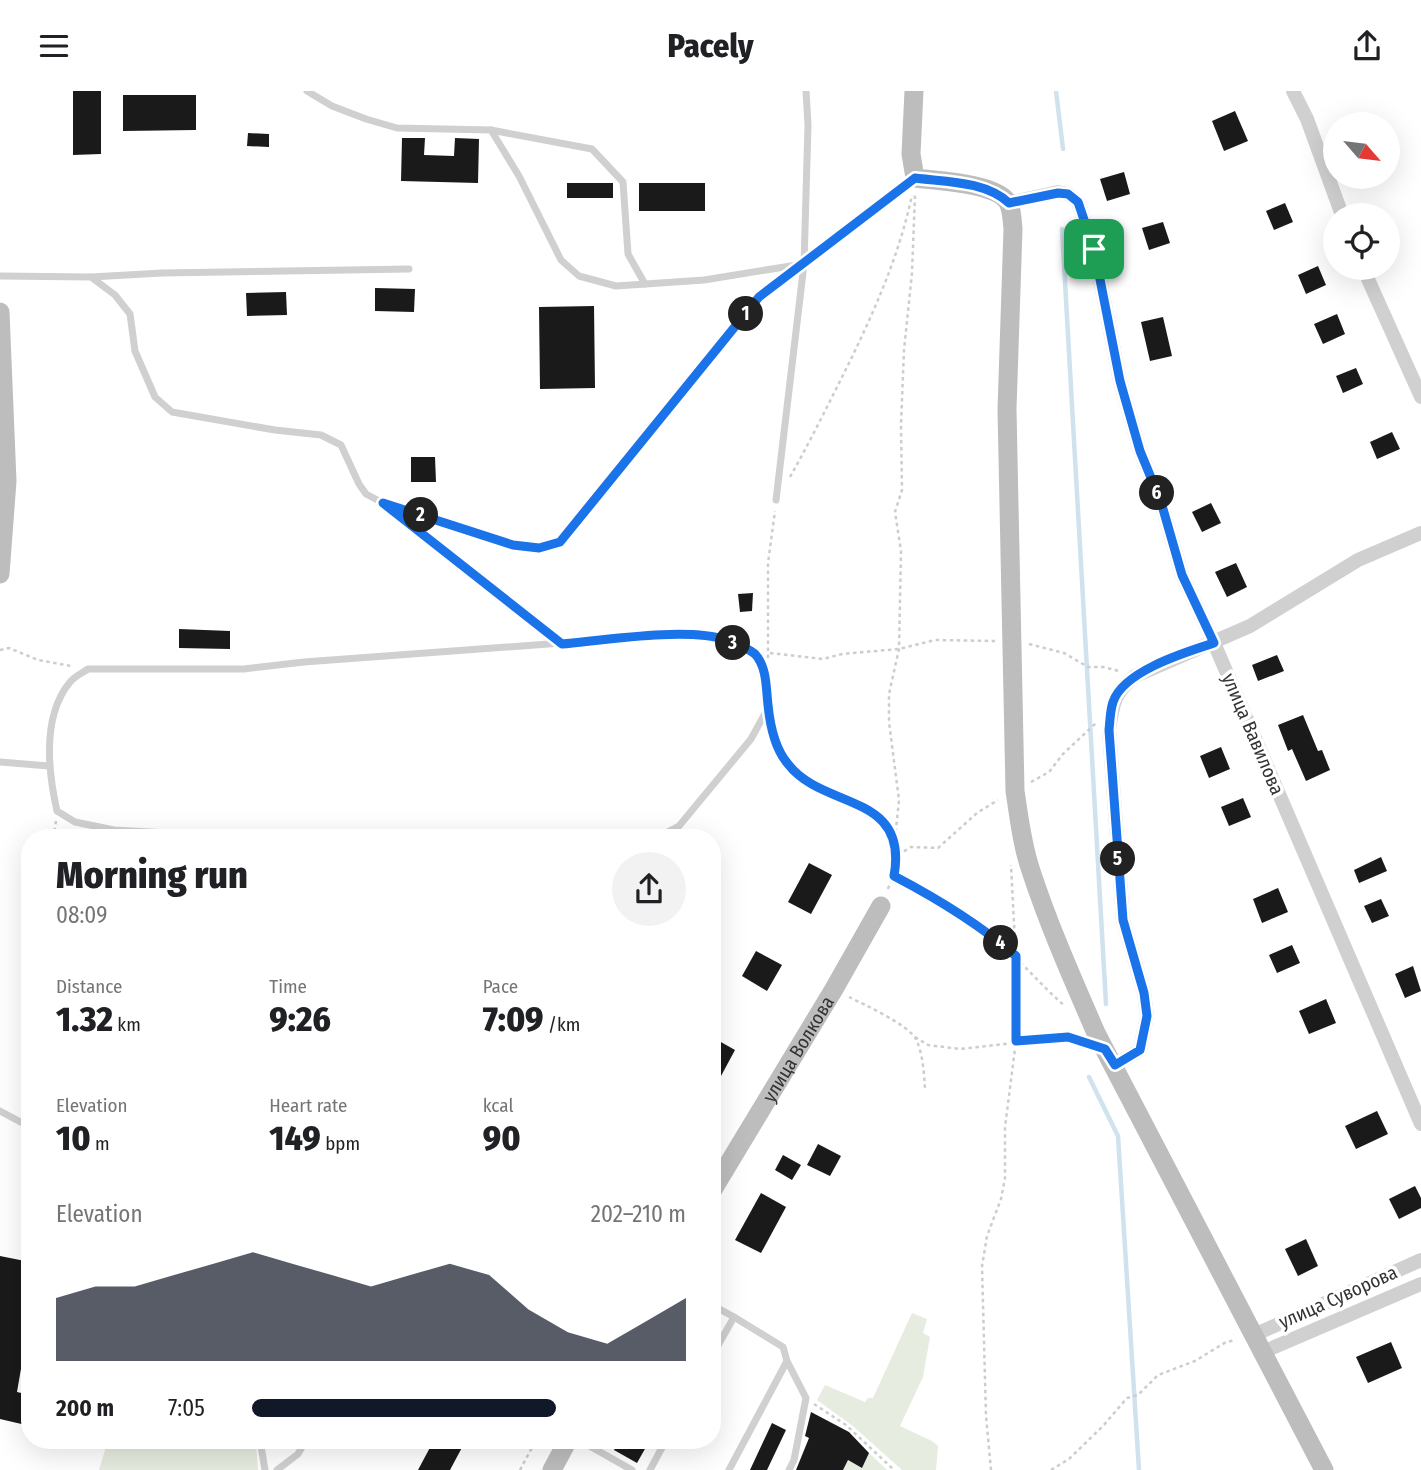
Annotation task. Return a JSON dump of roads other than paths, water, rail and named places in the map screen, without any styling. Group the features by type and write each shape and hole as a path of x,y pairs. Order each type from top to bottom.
{"street":[{"path":"1293,91 1307,119 1338,203"},
{"path":"914,92 911,154 915,178 978,187 1000,194 1009,203 1013,229 1007,409 1015,791 1030,869 1066,965 1110,1057 1324,1470"},
{"name":"улица Вавилова","path":"1009,203 1058,193 1068,194 1078,202 1094,249 1120,381 1140,451 1161,502 1182,575 1214,643 1421,1124"},
{"path":"1368,280 1421,397"},
{"path":"0,312 7,481 0,574"},
{"path":"1110,1057 1140,1050 1147,1016 1144,993 1123,920 1109,730 1113,701 1122,687 1135,676 1250,626 1357,560 1421,533"},
{"name":"улица Волкова","path":"721,1176 881,906"},
{"name":"улица Суворова","path":"1259,1344 1421,1260"},
{"name":"улица Суворова","path":"1259,1344 1421,1284"},
{"path":"552,1470 563,1449"}],"lane":[{"path":"307,91 332,106 397,128 491,130 592,149 623,182 628,254 645,284"},
{"path":"776,500 804,264 808,125 806,91"},
{"path":"491,130 519,176 561,260 579,276 616,286 704,280 804,264"},
{"path":"91,277 115,295 130,314 135,351 155,397 172,412 321,435 341,445 366,494 383,503 513,545 539,548 560,542 759,297 915,178"},
{"path":"0,276 91,277 176,272 409,269"},
{"path":"383,503 562,644"},
{"path":"105,829 75,822 57,811 49,766 54,714 71,680 88,669 244,669 304,662 684,634 725,639 754,654 764,672 768,708 751,739 679,826 673,829"},
{"path":"0,762 49,766"},
{"path":"0,1111 21,1123"},
{"path":"721,1310 783,1346 787,1361 806,1398 789,1470"},
{"path":"721,1340 734,1317"},
{"path":"729,1470 787,1361"},
{"path":"262,1449 265,1470"},
{"path":"277,1470 301,1449"},
{"path":"595,1449 632,1470"},
{"path":"650,1470 661,1449"}],"waterway":[{"path":"1056,91 1063,149"},
{"path":"1062,229 1106,1004"},
{"path":"1089,1077 1118,1136 1139,1470"}]}
